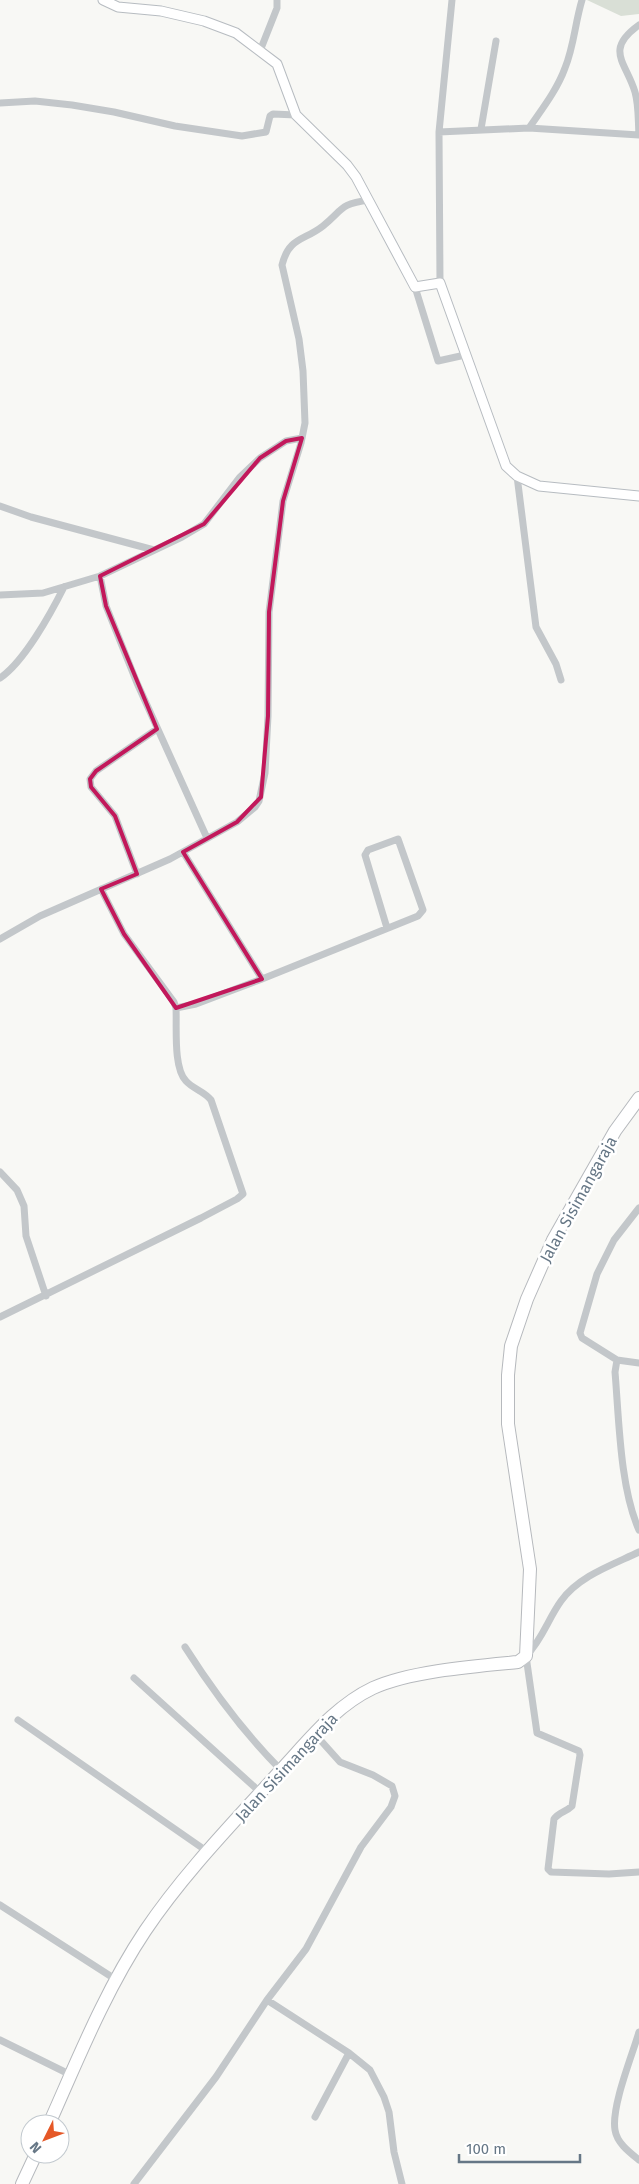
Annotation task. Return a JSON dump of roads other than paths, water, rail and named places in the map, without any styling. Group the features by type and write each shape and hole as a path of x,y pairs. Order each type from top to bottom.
{"highway":[{"name":"Jalan Sisimangaraja","path":"53,2114 115,1979 144,1932 177,1887 314,1733 348,1703 373,1688 391,1681 443,1671 518,1662 526,1656 530,1569 508,1424 508,1375 511,1346 519,1318 553,1240 575,1197 636,1101"},
{"path":"22,2184 31,2164"}],"street":[{"path":"103,0 118,7 161,11 204,21 236,33 273,60 280,69 296,115 347,165 369,200 415,287 438,361 465,355"},
{"path":"260,51 277,8 277,0"},
{"path":"452,0 439,132 440,283 503,461 511,472 539,486 639,496"},
{"path":"529,128 558,84 565,69 582,0"},
{"path":"439,132 529,128 639,135 637,97 620,55 626,34 639,25"},
{"path":"481,129 496,41"},
{"path":"0,103 35,101 72,105 114,112 175,126 242,136 266,132 270,116 273,114 296,115"},
{"path":"0,939 40,916 183,852 244,818 255,807 261,797 265,773 268,716 270,612 282,501 305,423 304,370 299,339 282,269 284,256 295,241 322,227 341,208 356,202 369,200"},
{"path":"415,287 440,283"},
{"path":"0,595 43,593 64,587 100,576 155,550 204,524 240,477 266,453 286,441 302,438"},
{"path":"517,476 536,627 556,664 561,680"},
{"path":"0,506 31,517 155,550"},
{"path":"100,576 106,606 157,729 207,838"},
{"path":"0,678 8,673 32,641 53,609 64,587"},
{"path":"137,874 116,816 91,787 90,779 96,771 157,729"},
{"path":"176,1008 196,1004 262,979 418,916 423,910 398,839 368,850 365,854 387,928"},
{"path":"183,852 262,979"},
{"path":"0,1317 202,1218 237,1200 243,1194 211,1100 187,1082 180,1072 176,1008 169,995 124,934 101,889"},
{"path":"0,1172 17,1190 22,1199 26,1236 46,1296"},
{"path":"639,1208 614,1240 597,1274 580,1333 582,1338 617,1360 639,1363"},
{"path":"617,1360 615,1372 625,1477 630,1507 639,1530"},
{"path":"639,1552 590,1576 572,1590 561,1601 544,1628 539,1642 526,1656 537,1733 579,1751 580,1758 572,1806 566,1812 558,1814 554,1818 548,1869 551,1872 609,1874 639,1872"},
{"path":"185,1647 221,1702 262,1751 281,1770"},
{"path":"134,1678 260,1792"},
{"path":"18,1720 208,1852"},
{"path":"134,2184 216,2077 267,2000 306,1949 346,1872 361,1847 391,1806 395,1796 392,1786 385,1781 340,1762 314,1733"},
{"path":"0,1905 98,1970 115,1979"},
{"path":"267,2000 370,2070 384,2096 402,2184"},
{"path":"639,2032 615,2114 615,2132 620,2144 639,2160"},
{"path":"0,2040 71,2075"},
{"path":"315,2118 348,2054"}]}
